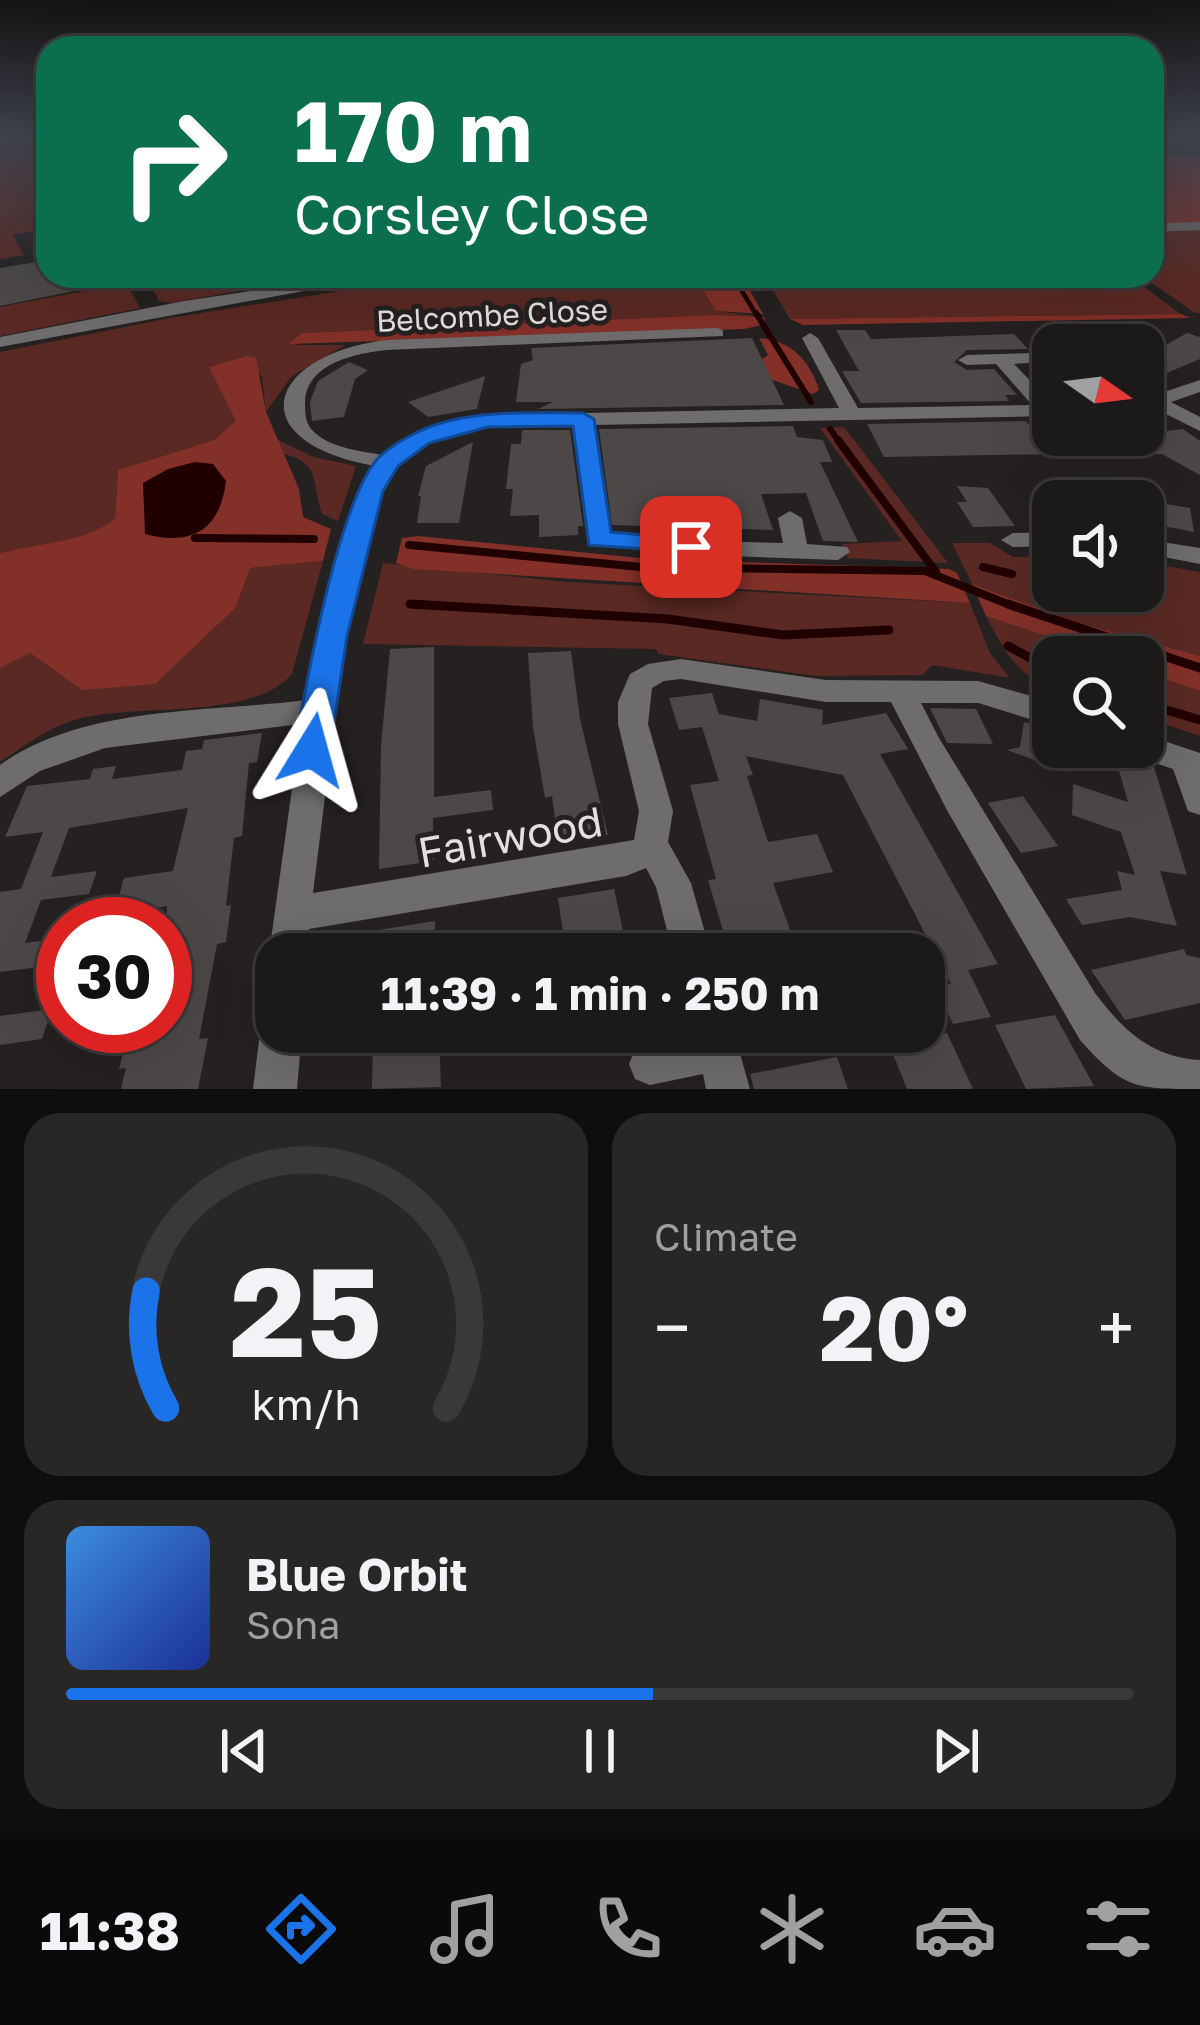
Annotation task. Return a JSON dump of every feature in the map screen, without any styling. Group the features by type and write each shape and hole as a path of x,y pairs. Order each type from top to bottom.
{"street":[{"path":"1164,228 1200,226"},
{"path":"0,342 302,288"},
{"path":"787,333 815,336 852,414"},
{"name":"Belcombe Close","path":"388,462 335,451 304,434 297,425 294,399 305,374 343,353 370,347 706,336"},
{"path":"967,360 1032,358"},
{"path":"1003,362 1032,392"},
{"path":"1164,399 1200,386"},
{"path":"290,933 317,710 361,523 374,482 388,462 421,439 454,426 487,421 1032,410"},
{"path":"1164,410 1200,425"},
{"path":"583,419 598,539 670,547 838,552"},
{"path":"790,518 797,551"},
{"path":"1013,540 1032,534"},
{"path":"1164,550 1200,556"},
{"name":"Fairwood","path":"292,914 626,860 651,845 657,826 630,712 634,692 648,675 681,669 826,691 978,692 1032,708"},
{"path":"900,689 969,817 1078,1000 1105,1036 1121,1054 1165,1079 1200,1082"},
{"path":"0,783 37,757 96,737 317,710"},
{"path":"1164,754 1193,764 1200,801"},
{"path":"651,845 673,883 686,933"},
{"path":"275,1089 279,1053"},
{"path":"650,1064 720,1057"}],"shaded area":[{"path":"0,189 36,189 36,230 13,235 24,255 0,259"},
{"path":"1164,189 1200,189 1200,224 1164,226"},
{"path":"1200,229 1200,313 1159,288 1164,288 1164,231"},
{"path":"100,288 129,288 140,308 0,336 0,307"},
{"path":"152,288 256,288 170,303 159,301"},
{"path":"359,288 702,288 716,311 764,317 713,315 302,333 297,345 345,345 292,376 266,412 262,377 246,356 210,367 237,421 214,440 118,470 115,518 104,526 77,537 0,553 0,352 170,318"},
{"path":"702,288 749,288 763,314 716,311"},
{"path":"771,288 1145,288 1181,314 790,319"},
{"path":"1181,314 1190,318 803,325 790,319"},
{"path":"713,315 764,317 766,324 744,329 289,344 302,333"},
{"path":"759,338 781,343 798,354 819,390 813,394 764,377 753,365 768,355"},
{"path":"246,356 256,358 266,412 299,489 303,517 331,529 323,561 250,568 236,607 155,684 82,690 30,653 0,668 0,553 77,537 104,526 115,518 118,470 214,440 236,421 209,367"},
{"path":"844,427 948,563 848,558 842,544 902,541 820,428"},
{"path":"274,438 314,457 356,466 338,521 322,514 309,468 280,453"},
{"path":"195,462 213,464 226,481 210,523 189,536 145,534 143,483 168,469"},
{"path":"402,538 650,559 949,569 957,573 970,603 414,569 396,563"},
{"path":"952,543 990,543 1013,557 1032,557 1032,606 972,584"},
{"path":"323,561 292,674 273,689 220,705 74,720 0,762 0,668 30,653 82,690 236,607 250,568"},
{"path":"383,563 567,582 970,603 990,653 1010,678 932,665 922,675 816,676 658,654 656,649 363,644"},
{"path":"1164,566 1200,572 1200,656 1164,646 1164,636 1128,636 1049,612 1164,612"},
{"path":"972,584 1032,606 1032,612 1049,612 1128,636 1046,636 986,616"},
{"path":"986,616 1046,636 1032,636 1032,677 1005,650"},
{"path":"1164,646 1200,656 1200,691 1164,679"},
{"path":"1164,679 1200,691 1200,736 1164,724"}],"building":[{"path":"36,262 36,288 89,288 0,306 0,268"},
{"path":"836,330 865,330 871,339 1014,334 1028,349 967,350 954,362 967,370 994,369 1017,395 1005,395 1009,401 861,403 842,371 859,371"},
{"path":"1187,333 1200,337 1200,359 1164,374 1164,346"},
{"path":"752,338 784,405 538,409 553,402 516,402 521,364 533,360 531,348"},
{"path":"349,362 368,370 355,379 344,417 312,421 310,402 318,381"},
{"path":"485,376 477,409 428,417 408,402"},
{"path":"1026,421 1032,428 1032,454 884,457 867,424"},
{"path":"793,426 797,437 823,440 832,462 820,462 858,542 823,541 806,493 761,494 773,530 612,525 599,429"},
{"path":"1183,429 1200,441 1200,475 1164,455 1164,431"},
{"path":"522,430 570,430 583,526 578,526 578,535 539,537 539,515 510,516 513,489 506,489 511,444 521,444"},
{"path":"473,442 459,523 417,523 426,466"},
{"path":"957,486 988,488 1015,526 973,527 957,502 967,502"},
{"path":"1164,504 1190,508 1194,532 1164,526"},
{"path":"434,647 434,797 491,790 493,810 433,818 434,861 379,869 381,746 390,649"},
{"path":"571,651 580,719 608,835 558,842 552,796 545,798 533,727 528,653"},
{"path":"712,693 719,714 757,721 760,699 823,710 822,725 886,713 908,749 880,754 998,964 968,970 991,1017 953,1024 945,1007 945,985 951,984 945,972 945,933 925,933 843,775 746,756 753,775 747,776 768,842 817,834 833,872 773,883 791,933 724,933 708,880 716,879 690,785 719,781 702,727 679,730 669,698"},
{"path":"930,708 976,709 993,744 947,743"},
{"path":"1024,722 1032,724 1032,759 1007,750 1020,747"},
{"path":"262,733 257,762 249,763 242,836 234,838 226,942 217,944 199,1039 208,1038 198,1089 121,1089 126,1068 119,1069 123,1053 192,1053 192,897 119,897 124,878 173,871 188,808 69,828 51,877 97,871 89,894 36,897 36,913 25,943 36,942 36,967 0,972 0,892 21,889 43,832 5,837 27,786 90,779 93,769 116,766 112,779 182,770 186,751 202,749 204,740"},
{"path":"1118,768 1154,768 1187,875 1160,871 1177,926 1130,917 1082,925 1066,899 1122,890 1117,871 1135,875 1121,832 1072,815 1073,784 1128,802"},
{"path":"1023,796 1058,846 1021,853 988,803"},
{"path":"614,889 623,933 563,933 558,898"},
{"path":"435,921 435,933 372,931"},
{"path":"1184,949 1186,955 1200,958 1200,1003 1125,1020 1091,970"},
{"path":"36,1011 36,1040 0,1045 0,1016"},
{"path":"1055,1015 1094,1086 1026,1089 995,1025"},
{"path":"945,1033 973,1089 907,1089 893,1053 945,1053"},
{"path":"373,1053 440,1053 441,1087 372,1089"},
{"path":"837,1057 848,1089 754,1089 750,1074"}],"waterway":[{"path":"740,288 757,316"},
{"path":"756,313 811,402"},
{"path":"830,429 840,443"},
{"path":"838,440 936,572"},
{"path":"195,538 314,539"},
{"path":"409,545 641,567 925,571 1015,607"},
{"path":"983,567 1012,574"},
{"path":"462,607 410,604 668,619 783,635 889,630"},
{"path":"1008,604 1200,668"},
{"path":"1008,646 1032,659"},
{"path":"1164,709 1200,720"}],"route":[{"path":"312,750 331,636 371,491 388,462 421,439 454,426 487,421 583,419 598,539 691,547"}]}
